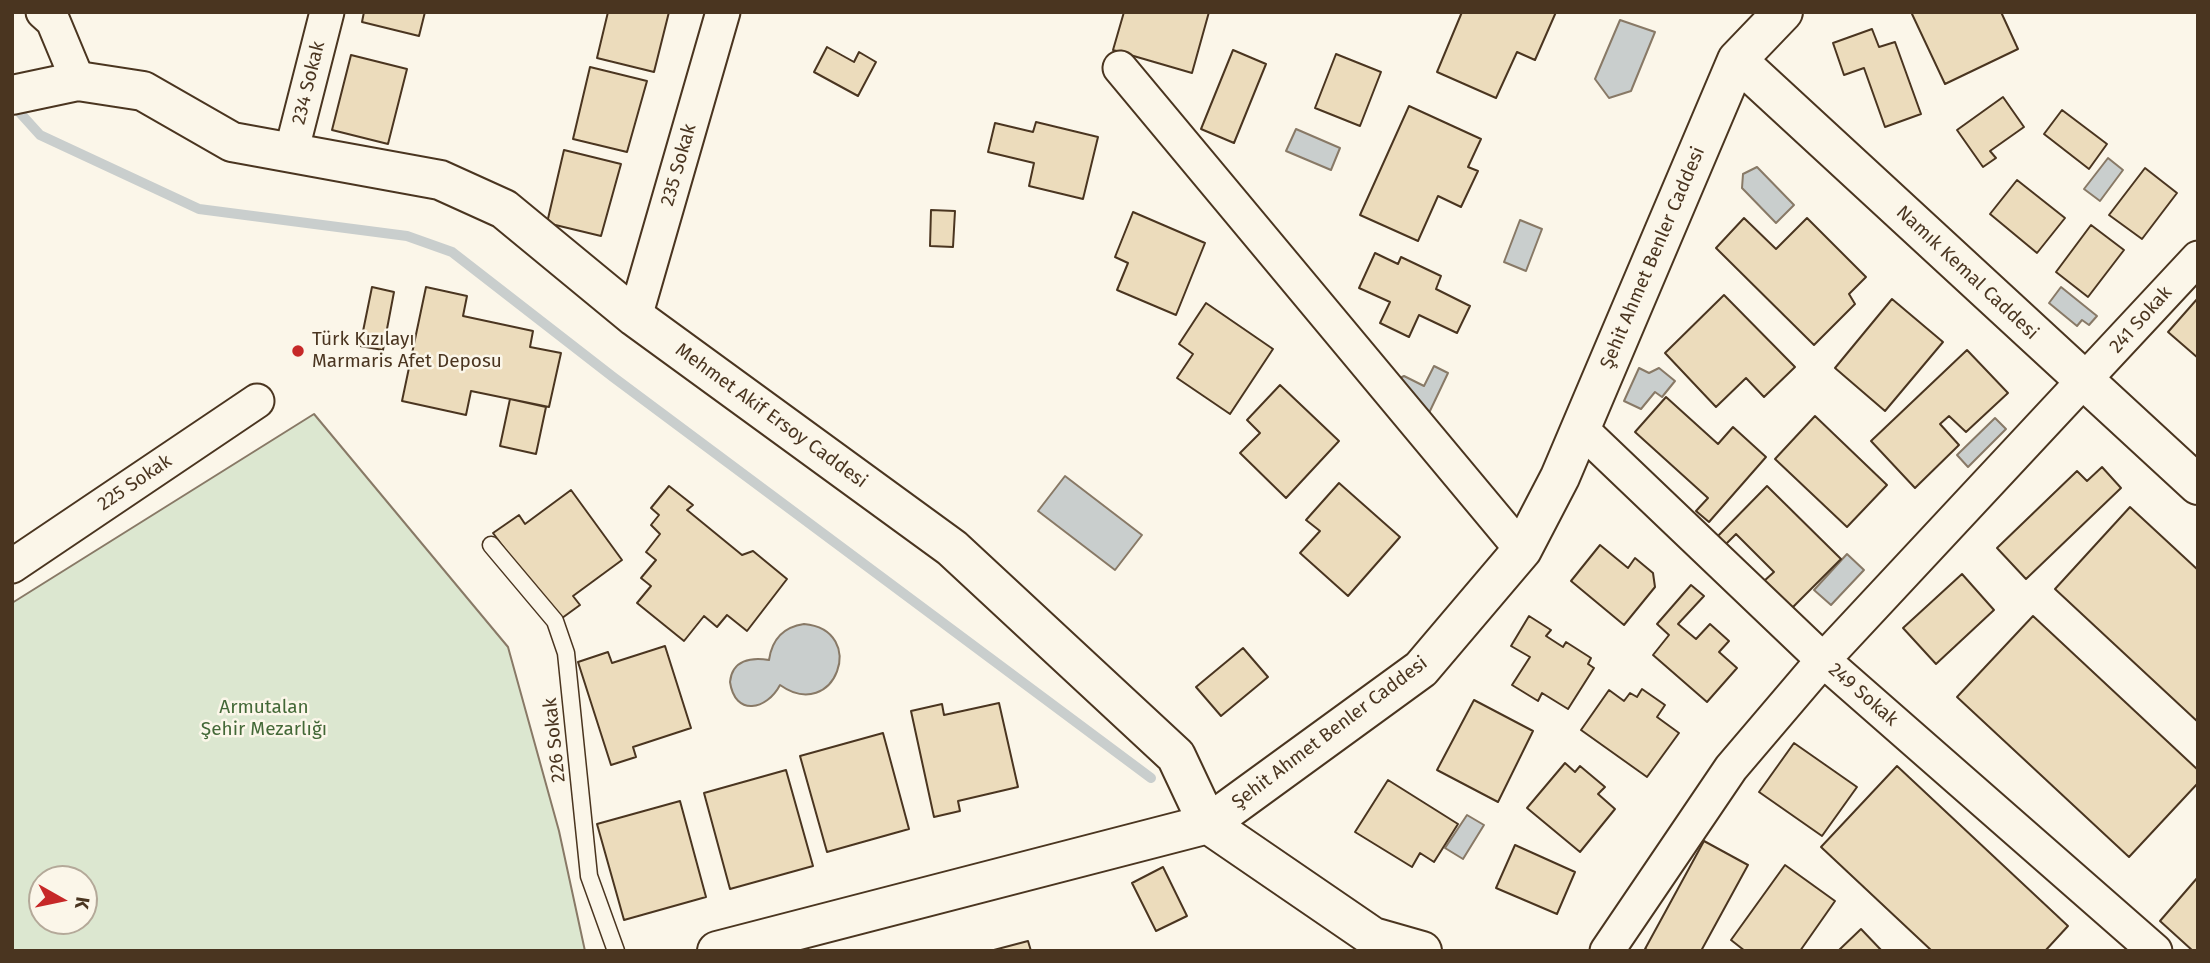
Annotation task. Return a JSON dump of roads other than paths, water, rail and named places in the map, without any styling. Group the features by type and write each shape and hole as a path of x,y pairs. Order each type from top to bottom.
{"street":[{"path":"44,12 53,21 78,81"},
{"name":"234 Sokak","path":"291,153 327,12"},
{"name":"235 Sokak","path":"635,317 723,12"},
{"name":"Şehit Ahmet Benler Caddesi","path":"717,951 1208,824 1422,668 1522,551 1581,429 1737,60 1783,12"},
{"name":"Namık Kemal Caddesi","path":"1737,60 2084,383 2198,485"},
{"path":"1121,68 1522,551"},
{"name":"Mehmet Akif Ersoy Caddesi","path":"12,95 78,81 142,91 232,142 440,180 504,209 635,317 952,548 1176,756 1208,824"},
{"name":"241 Sokak","path":"1607,951 1731,768 1823,660 2198,258"},
{"name":"225 Sokak","path":"13,565 257,401"},
{"name":"249 Sokak","path":"1581,429 1823,660 2155,951"},
{"path":"1208,824 1368,944 1422,951"}],"lane":[{"name":"226 Sokak","path":"491,545 555,621 566,653 589,876 616,951"}],"waterway":[{"path":"12,104 40,135 199,209 407,236 452,252 613,377 1151,778"}],"place":[{"name":"Türk Kızılayı Marmaris Afet Deposu","path":"298,351"}],"park label":[{"name":"Armutalan Şehir Mezarlığı","path":"264,719"}]}
